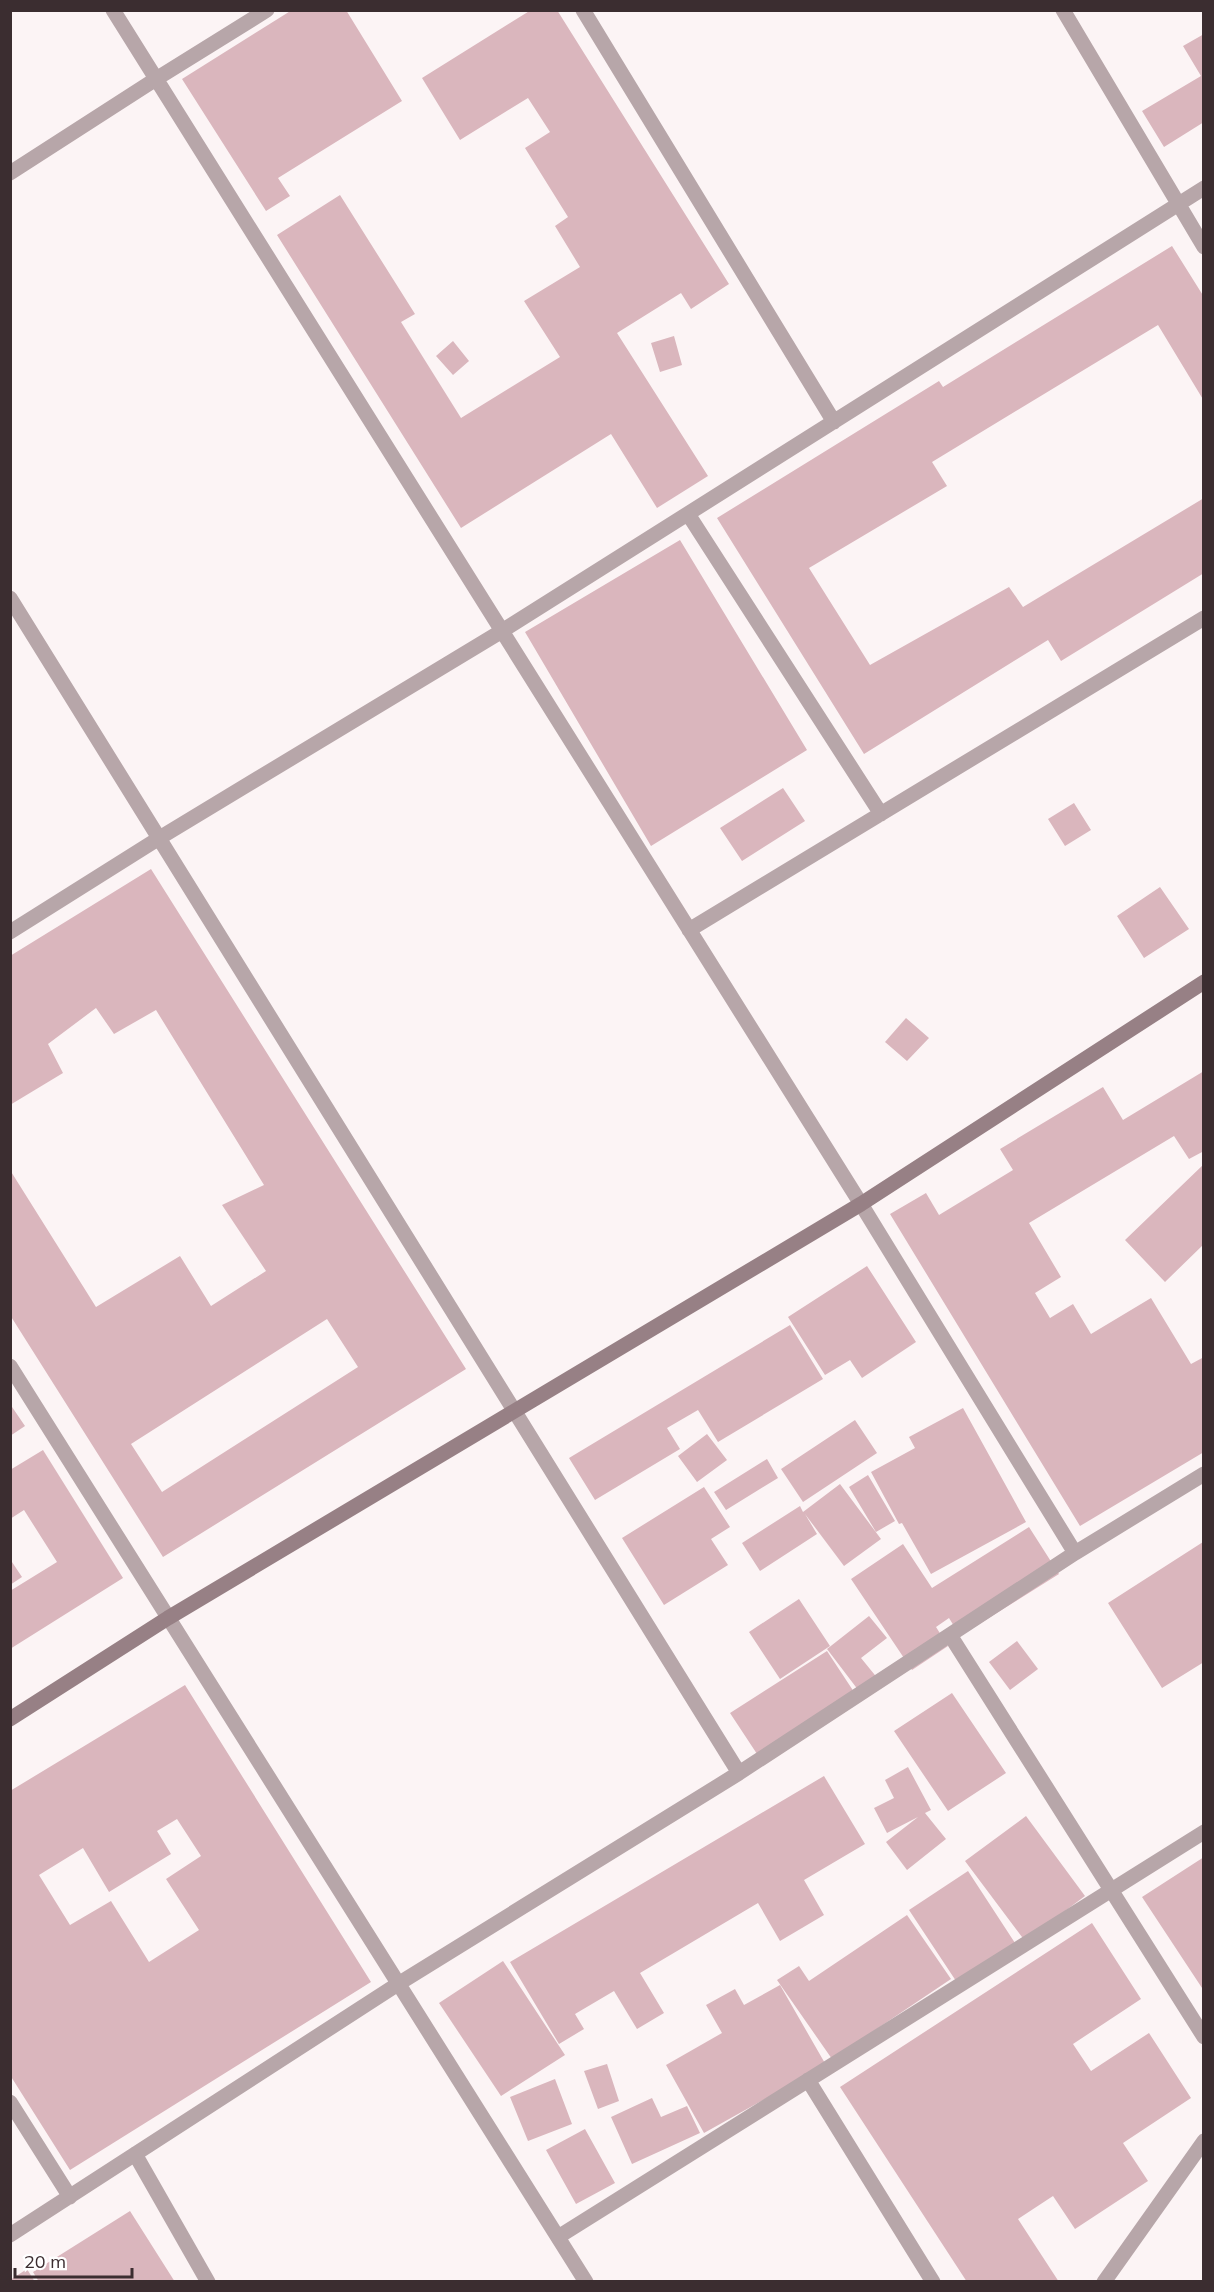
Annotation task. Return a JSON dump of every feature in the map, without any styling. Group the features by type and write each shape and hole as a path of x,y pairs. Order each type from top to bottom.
{"main road":[{"path":"10,1719 168,1618 861,1203 1203,982"}],"street":[{"path":"113,10 861,1203 1075,1553"},
{"path":"10,173 267,10"},
{"path":"583,10 834,422"},
{"path":"1063,10 1203,248"},
{"path":"10,932 160,837 502,631 1203,188"},
{"path":"688,514 881,814"},
{"path":"10,598 739,1773"},
{"path":"690,930 1203,618"},
{"path":"10,1366 586,2282"},
{"path":"10,2235 398,1984 739,1773 1075,1553 1203,1475"},
{"path":"950,1635 1203,2037"},
{"path":"558,2237 1203,1833"},
{"path":"808,2080 933,2282"},
{"path":"10,2102 70,2198"},
{"path":"1104,2282 1203,2141"},
{"path":"135,2154 208,2282"}],"building":[{"path":"292,10 346,10 402,101 278,178 290,196 266,211 182,79"},
{"path":"531,10 557,10 729,284 691,309 681,293 617,333 708,476 657,508 611,434 461,528 277,235 340,195 415,314 401,322 461,418 560,357 524,301 580,267 555,226 568,217 525,148 550,132 528,98 460,140 422,78"},
{"path":"1204,34 1204,122 1164,147 1142,111 1201,76 1183,46"},
{"path":"1172,246 1204,297 1204,401 1158,325 932,462 947,486 809,568 870,665 1009,587 1023,607 1204,498 1204,573 1061,661 1048,640 864,754 717,518 939,381 943,387"},
{"path":"674,336 682,365 660,372 651,343"},
{"path":"453,341 469,361 453,375 436,356"},
{"path":"680,540 807,750 651,846 525,632"},
{"path":"783,788 805,821 742,861 720,828"},
{"path":"1074,803 1091,830 1065,846 1048,819"},
{"path":"151,869 466,1369 163,1557 10,1315 10,1170 96,1307 180,1256 211,1306 266,1271 222,1205 264,1185 156,1010 114,1034 96,1008 48,1044 63,1073 10,1105 10,956","holes":["327,1319 358,1367 162,1492 131,1444"]},
{"path":"1160,887 1189,929 1144,958 1117,916"},
{"path":"906,1018 929,1038 907,1061 885,1042"},
{"path":"1204,1071 1204,1151 1189,1159 1174,1136 1029,1223 1061,1277 1035,1293 1050,1318 1073,1304 1091,1334 1151,1298 1191,1364 1204,1357 1204,1452 1080,1526 890,1214 926,1193 939,1215 1013,1170 1000,1149 1103,1087 1123,1120"},
{"path":"1204,1164 1204,1244 1165,1282 1125,1240"},
{"path":"867,1266 916,1342 862,1378 850,1360 825,1375 788,1317"},
{"path":"790,1325 823,1379 718,1442 698,1410 667,1428 680,1449 595,1500 569,1458"},
{"path":"10,1404 25,1426 10,1436"},
{"path":"963,1408 1026,1522 931,1574 902,1523 899,1524 871,1472 915,1448 909,1437"},
{"path":"855,1420 877,1453 803,1502 781,1469"},
{"path":"707,1434 727,1460 697,1482 678,1456"},
{"path":"43,1450 123,1578 10,1649 10,1591 57,1562 24,1510 10,1519 10,1470"},
{"path":"767,1459 778,1478 726,1510 714,1492"},
{"path":"868,1475 895,1521 876,1532 849,1487"},
{"path":"840,1484 881,1539 844,1566 805,1514 817,1534 760,1571 742,1543 800,1506 803,1512"},
{"path":"704,1487 730,1527 711,1539 728,1565 664,1605 622,1538"},
{"path":"1029,1527 1059,1574 960,1636 949,1618 936,1627 948,1646 912,1670 851,1579 903,1544 932,1588"},
{"path":"1203,1542 1204,1662 1162,1688 1108,1603"},
{"path":"10,1559 22,1577 10,1585"},
{"path":"799,1599 830,1646 780,1679 749,1632"},
{"path":"869,1616 887,1638 861,1658 883,1685 865,1699 827,1649"},
{"path":"1017,1641 1038,1669 1010,1690 989,1662"},
{"path":"827,1651 856,1695 759,1757 730,1713"},
{"path":"185,1685 371,1982 70,2170 10,2075 10,1791","holes":["177,1819 201,1856 166,1879 199,1930 149,1962 111,1901 70,1925 39,1875 83,1848 109,1892 171,1854 157,1831"]},
{"path":"952,1693 1006,1773 948,1811 894,1731"},
{"path":"908,1767 931,1810 925,1813 946,1839 907,1870 886,1842 918,1817 887,1833 874,1808 894,1798 885,1780"},
{"path":"824,1776 865,1844 804,1880 824,1915 780,1941 758,1903 640,1973 664,2013 637,2029 614,1991 575,2014 584,2029 559,2044 510,1962"},
{"path":"1026,1816 1085,1896 1025,1941 965,1861"},
{"path":"1204,1857 1204,1991 1142,1897"},
{"path":"968,1871 1015,1943 956,1981 909,1910"},
{"path":"907,1915 951,1979 832,2059 777,1980 799,1966 809,1981"},
{"path":"1092,1923 1141,1999 1073,2044 1091,2071 1149,2033 1191,2098 1123,2143 1148,2181 1075,2229 1053,2196 1018,2219 1059,2282 967,2282 840,2087"},
{"path":"503,1961 565,2055 501,2096 439,2003"},
{"path":"780,1985 826,2065 704,2133 666,2065 722,2033 706,2005 735,1989 744,2005"},
{"path":"607,2064 619,2101 598,2109 584,2071"},
{"path":"555,2079 572,2124 528,2141 510,2097"},
{"path":"652,2098 661,2117 687,2106 700,2133 632,2164 611,2117"},
{"path":"585,2129 615,2183 576,2204 546,2150"},
{"path":"130,2211 175,2282 39,2282 33,2272"},
{"path":"27,2269 35,2282 10,2282 10,2280"}]}
